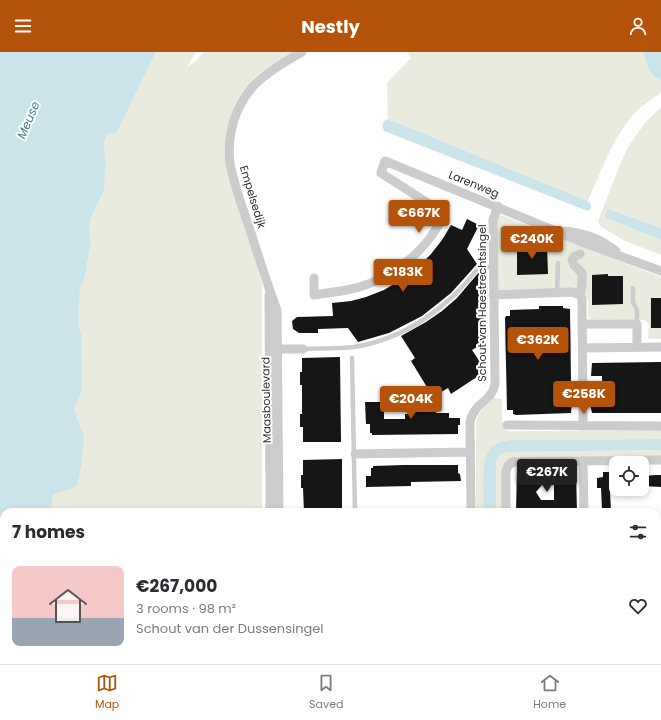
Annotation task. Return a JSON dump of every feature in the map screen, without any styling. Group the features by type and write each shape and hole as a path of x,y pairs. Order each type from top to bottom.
{"street":[{"name":"Empelsedijk","path":"260,261 231,168 230,147 233,122 242,99 254,85 275,67 302,52"},
{"name":"Larenweg","path":"314,278 314,295 348,290 370,284 396,270 415,254 432,235 445,214 381,172 385,161 554,229 590,235 607,244 622,256 661,271"},
{"name":"Schout van Haestrechtsingel","path":"471,508 470,422 472,414 491,396 494,390 493,220 498,206"},
{"path":"580,254 575,256 572,260 574,265 582,273 580,295 583,303 583,426"},
{"name":"Maasboulevard","path":"260,261 269,288 273,349 279,508"},
{"path":"493,295 572,292 580,295"},
{"path":"583,324 637,324 637,347"},
{"path":"583,348 661,347"},
{"name":"Maasboulevard","path":"270,508 273,349"},
{"path":"273,349 302,349"},
{"path":"507,426 661,426"},
{"path":"354,454 470,452"},
{"path":"506,508 506,471 512,462 661,460"},
{"path":"583,461 584,508"}],"lane":[{"path":"557,293 558,263"},
{"path":"302,349 353,347 377,342 408,328 449,301 466,285 479,267 493,266"},
{"path":"633,288 633,302 637,310 637,324"},
{"path":"352,358 355,508"}],"shaded area":[{"path":"156,52 196,52 187,67 196,61 204,52 296,52 257,75 242,92 234,106 226,136 262,284 262,508 51,508 53,494 69,490 78,421 74,410 76,403 81,333 78,325 80,286 84,281 91,242 89,230 92,216 104,190 106,163 104,145 107,134 115,133 118,130"},
{"path":"407,52 644,52 649,69 657,79 661,81 661,92 641,107 624,127 610,151 588,201 388,119 387,83 411,58"},
{"path":"661,107 661,228 611,209 608,218 661,240 661,255 625,241 600,226 598,221 628,147 645,123"},
{"path":"501,215 661,277 661,339 648,339 649,324 645,320 590,319 588,317 588,300 581,290 500,291 497,287 497,219"},
{"path":"494,398 502,399 502,421 505,429 508,431 661,430 661,439 509,440 499,442 484,467 484,508 476,508 476,422 480,412"},
{"path":"661,450 661,457 609,456 609,458 508,460 504,465 503,508 496,508 496,461 499,456 505,452"}],"water":[{"name":"Meuse","path":"0,52 156,52 118,130 115,133 107,134 104,145 106,163 104,190 92,216 89,229 91,242 84,281 80,286 78,325 81,333 82,389 74,410 84,436 81,466 77,485 69,490 53,494 51,508 0,508"},
{"path":"644,52 661,52 661,81 654,76 649,69"},
{"path":"388,119 588,201 591,204 591,208 589,211 585,210 384,131 382,126 384,121"},
{"path":"610,209 661,228 661,240 607,218 605,215"},
{"path":"661,439 661,450 505,452 499,456 496,461 496,508 484,508 483,478 485,460 494,445 502,441"}],"building":[{"path":"467,219 479,225 467,249 477,264 451,293 422,316 389,333 358,342 348,328 318,329 318,333 299,333 293,329 292,321 297,317 333,316 332,303 351,301 366,297 384,290 402,279 417,268 431,254 451,225 462,230"},
{"path":"532,244 532,246 547,246 548,274 517,275 517,245"},
{"path":"480,271 483,272 484,343 472,350 486,371 451,394 448,388 433,397 411,361 415,358 401,336 442,311 457,298"},
{"path":"608,274 608,276 623,276 623,304 592,305 592,275"},
{"path":"651,298 661,298 661,328 651,328"},
{"path":"539,306 563,306 563,308 570,309 571,380 570,383 566,382 566,400 572,400 571,413 516,415 513,414 513,410 507,410 505,318 506,316 510,316 510,310 539,309"},
{"path":"340,357 341,442 303,442 303,427 300,427 300,414 302,414 302,385 300,385 300,372 302,372 302,358"},
{"path":"661,362 661,413 592,413 589,400 602,400 602,376 591,376 592,363"},
{"path":"412,399 436,399 436,413 449,413 449,418 460,418 458,434 372,435 372,433 370,433 370,424 366,424 365,402 384,402 384,419 405,419 405,414 412,414"},
{"path":"342,459 342,508 304,508 303,488 301,488 303,460"},
{"path":"458,465 458,473 460,474 461,481 411,482 411,486 366,487 366,476 371,476 371,468 373,468 373,466"},
{"path":"517,468 526,481 536,476 552,476 552,471 576,471 577,508 516,508","holes":["542,485 554,485 554,500 541,500 536,492"]},
{"path":"603,472 609,472 609,496 610,496 611,508 602,508 601,488 597,488 597,478 603,477"},
{"path":"661,475 661,487 649,486 649,476"}]}
